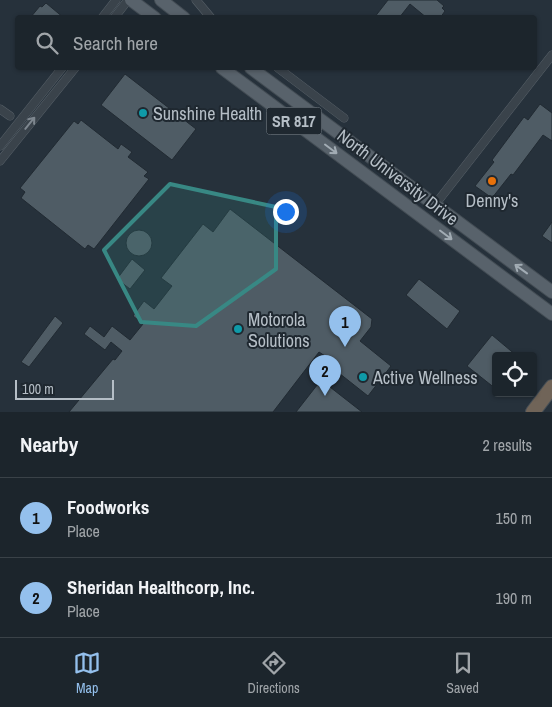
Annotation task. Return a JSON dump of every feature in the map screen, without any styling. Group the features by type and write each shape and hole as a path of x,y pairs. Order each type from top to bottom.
{"highway":[{"path":"533,412 552,387"}],"main road":[{"path":"130,0 151,15"},
{"path":"161,0 180,15"},
{"name":"North University Drive","path":"225,70 552,314"},
{"name":"North University Drive","path":"253,70 552,292"},
{"path":"253,91 266,91 293,99"},
{"path":"412,209 426,209 434,206"},
{"path":"427,220 436,216 456,221"}],"street":[{"path":"104,15 116,0"},
{"path":"117,15 130,0"},
{"path":"196,0 209,15"},
{"path":"434,206 552,55"},
{"path":"0,146 60,70"},
{"path":"0,161 72,70"},
{"path":"281,70 344,118"},
{"path":"0,109 10,116"}],"highlighted area":[{"path":"170,184 276,207 276,269 196,326 141,322 104,250"}],"building":[{"path":"388,0 437,0 444,6 442,8 445,11 442,15 423,15 410,4 401,15 376,15"},
{"path":"46,3 60,15 32,15 40,6 42,7"},
{"name":"Sunshine Health","path":"125,74 196,129 172,160 101,105"},
{"path":"540,104 552,113 552,141 543,135 513,175 511,174 492,198 475,186 494,162 492,160 524,117 528,120"},
{"path":"81,120 118,149 121,144 132,152 128,157 148,172 144,176 149,179 94,249 88,245 85,249 21,198 25,192 20,188 74,121 78,124"},
{"name":"Motorola Solutions","path":"230,209 372,319 371,327 360,341 391,366 368,396 325,362 328,358 319,352 273,412 69,412 113,359 115,360 122,351 111,342 105,350 84,334 90,326 104,337 112,326 130,340 143,324 133,316 144,301 154,309 172,286 161,278 203,224 213,232"},
{"path":"552,222 552,243 542,236"},
{"path":"139,230 148,234 152,243 148,252 139,256 130,252 126,243 130,234"},
{"path":"132,259 145,270 130,289 117,279"},
{"path":"419,279 460,311 447,329 406,295"},
{"path":"55,316 63,323 29,367 21,362"},
{"path":"492,335 512,352 492,352 492,386 467,366"},
{"path":"321,380 362,412 296,412"}],"place":[{"name":"Sunshine Health","path":"143,113"},
{"name":"Denny's","path":"492,181"},
{"name":"Motorola Solutions","path":"238,329"},
{"name":"Foodworks","path":"345,347"},
{"name":"Active Wellness","path":"363,377"},
{"name":"Sheridan Healthcorp, Inc.","path":"325,396"}]}
